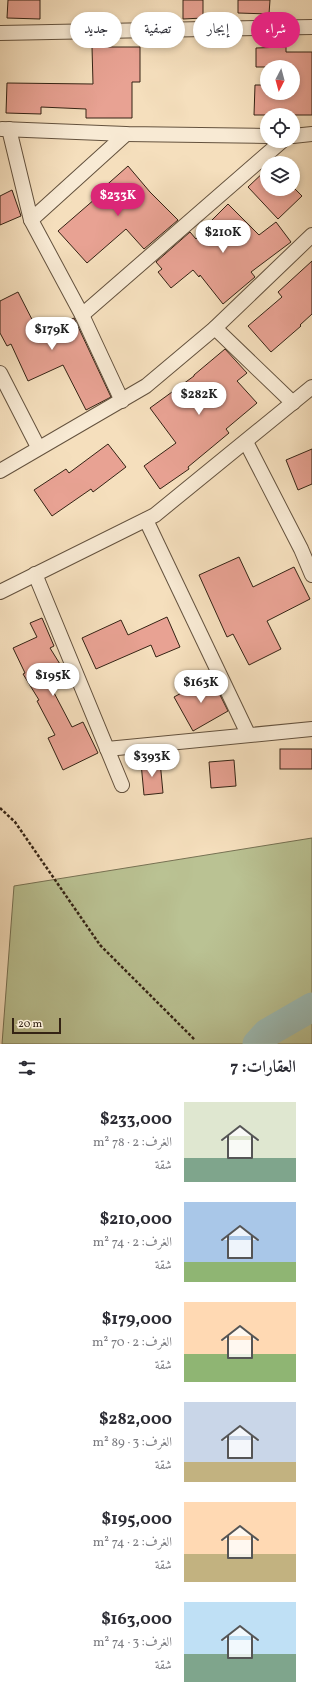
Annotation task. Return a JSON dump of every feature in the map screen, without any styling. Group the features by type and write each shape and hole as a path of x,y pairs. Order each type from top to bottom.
{"street":[{"path":"0,33 312,27"},
{"path":"122,401 82,315 31,220 5,129 126,134 260,136"},
{"path":"31,220 126,134"},
{"path":"300,135 312,134"},
{"path":"82,315 274,148"},
{"path":"0,470 146,386 215,328 312,235"},
{"path":"215,328 293,403"},
{"path":"0,373 38,447"},
{"path":"0,592 155,515 312,387"},
{"path":"246,442 301,549 312,575"},
{"path":"146,520 248,734"},
{"path":"35,574 122,785"},
{"path":"107,749 248,734 312,729"}],"path":[{"path":"0,808 15,822 100,945 195,1040"}],"green space":[{"path":"312,838 312,1044 2,1044 14,886"}],"building":[{"path":"8,0 40,0 40,19 7,18"},
{"path":"183,0 203,0 203,12 193,12 193,18 185,19 185,12 183,12"},
{"path":"238,0 270,0 269,12 251,12 251,13 238,12"},
{"path":"92,48 140,48 140,82 132,82 132,118 86,118 86,109 41,107 41,114 6,113 7,83 93,84"},
{"path":"256,48 286,48 286,52 312,52 312,115 300,115 300,108 260,108 260,115 254,115 255,85 260,85 260,100 300,100 300,60 260,60 260,67 256,67"},
{"path":"128,166 150,192 178,220 144,249 126,229 87,263 58,231 103,192 101,190"},
{"path":"260,176 260,196 300,196 300,194 302,196 278,219 248,187"},
{"path":"12,190 21,216 0,225 0,196"},
{"path":"228,204 259,235 276,222 291,242 251,272 255,277 223,304 200,275 199,277 193,270 171,288 158,272 162,269 156,262 190,232 196,239 215,222 212,220"},
{"path":"312,261 312,314 300,325 301,326 271,352 248,326 282,297 278,292"},
{"path":"18,292 40,335 74,318 111,397 86,410 63,365 28,381 11,344 7,346 0,333 0,301"},
{"path":"225,349 247,373 237,381 257,403 226,429 229,433 188,467 189,469 160,489 144,466 176,443 150,408 194,376"},
{"path":"108,444 126,467 93,492 91,489 52,516 34,490 66,469 69,473"},
{"path":"312,449 312,484 298,490 286,460"},
{"path":"239,557 253,587 294,567 310,599 267,621 281,649 249,665 233,634 227,637 199,575"},
{"path":"167,617 180,647 156,657 151,645 96,669 82,638 121,620 128,635"},
{"path":"42,618 54,646 50,648 68,677 51,687 72,727 83,722 98,753 63,770 48,738 55,735 37,701 39,700 23,674 25,673 13,648 37,637 30,623"},
{"path":"211,677 228,711 193,731 174,697"},
{"path":"280,749 312,749 312,769 280,769"},
{"path":"234,760 236,786 211,788 209,762"},
{"path":"160,761 163,793 144,795 141,763"}],"waterway":[{"path":"257,1044 267,1033 312,1007"}]}
